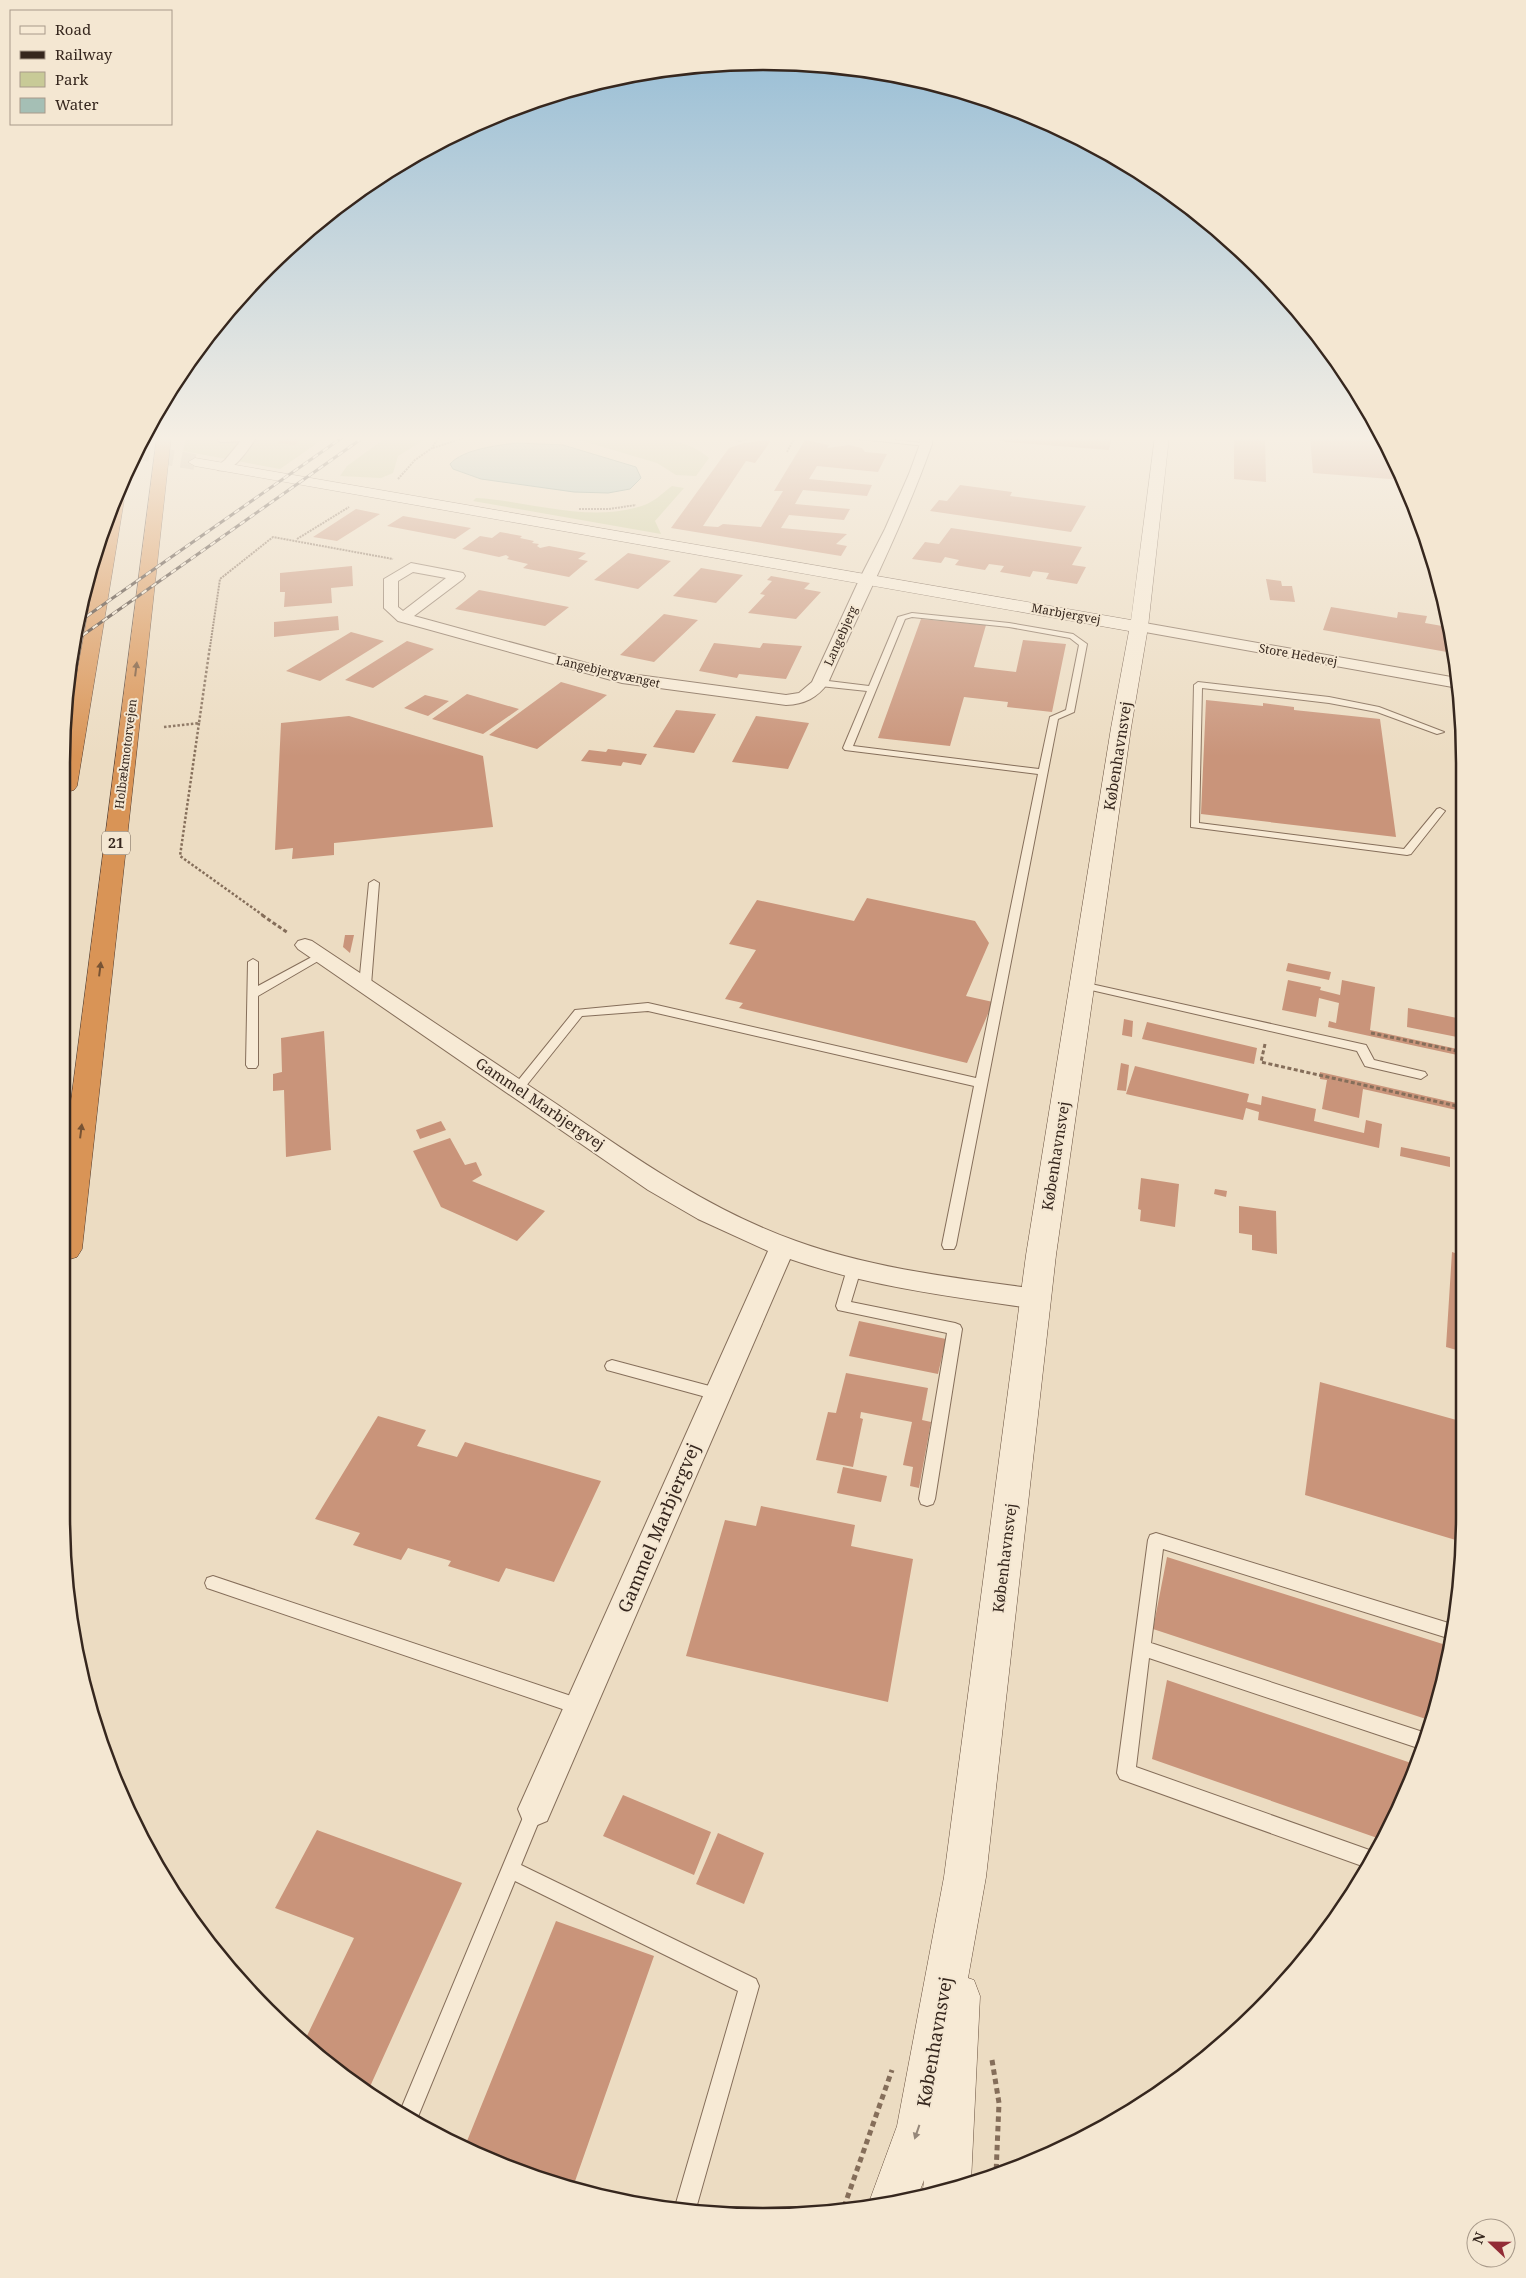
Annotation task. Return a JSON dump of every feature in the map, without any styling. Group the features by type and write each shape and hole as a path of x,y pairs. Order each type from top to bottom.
{"highway":[{"path":"70,768 109,543"},
{"name":"Holbækmotorvejen","path":"70,1223 151,543"}],"main road":[{"name":"Marbjergvej","path":"664,543 1139,627"},
{"name":"Københavnsvej","path":"894,2196 920,2126 965,1877 1041,1255 1139,627 1149,543"},
{"name":"Københavnsvej","path":"947,2182 965,1877"}],"street":[{"name":"Langebjerg","path":"817,687 885,543"},
{"path":"411,566 458,576 403,618 391,608 391,580 411,566"},
{"name":"Langebjergvænget","path":"403,618 622,678 670,686 786,700 802,698 817,687"},
{"name":"Store Hedevej","path":"1139,627 1451,682"},
{"name":"Gammel Marbjergvej","path":"313,950 683,1200 730,1224 784,1247 854,1269 905,1280 1037,1299"},
{"name":"Gammel Marbjergvej","path":"534,1808 775,1261 784,1247"}],"lane":[{"path":"949,1245 1054,717 1070,712 1083,644 1073,636 1009,625 912,615 902,617 848,748 1043,772"},
{"path":"1440,732 1378,710 1198,685 1194,825 1406,852 1440,811"},
{"path":"817,687 872,689"},
{"path":"365,985 374,883"},
{"path":"252,994 313,950"},
{"path":"252,1065 253,962"},
{"path":"1082,985 1362,1048 1368,1063 1421,1075"},
{"path":"518,1088 579,1013 648,1007 981,1083"},
{"path":"854,1269 843,1306 955,1329 927,1499"},
{"path":"612,1366 718,1394"},
{"path":"1366,1857 1126,1773 1156,1540 1446,1630"},
{"path":"213,1582 580,1707"},
{"path":"1142,1648 1419,1739"},
{"path":"410,2111 534,1808"},
{"path":"510,1869 749,1986 687,2204"}],"path":[{"path":"264,543 220,578 180,856 313,950"},
{"path":"313,543 406,561 411,566"},
{"path":"164,727 200,723"},
{"path":"1269,1028 1261,1062 1456,1106"}],"building":[{"path":"470,543 534,543 539,544 537,546 540,548 549,546 586,553 578,559 588,561 569,577 523,568 528,564 507,559 509,557 506,555 499,557 462,549"},
{"path":"764,543 837,543 847,546 841,556"},
{"path":"924,543 1057,543 1082,547 1072,565 1086,567 1077,584 1046,579 1049,573 1033,571 1030,577 1000,572 1004,566 989,564 985,570 955,565 959,560 945,557 941,563 912,559"},
{"path":"628,553 671,561 638,589 594,580"},
{"path":"352,566 353,586 331,588 332,603 284,607 285,592 280,592 280,573"},
{"path":"701,568 743,575 716,603 673,596"},
{"path":"771,576 810,583 804,589 821,592 796,619 748,613 765,595 760,594 772,581 767,580"},
{"path":"1266,579 1281,581 1282,586 1292,586 1295,602 1270,600"},
{"path":"479,590 569,607 545,626 455,609"},
{"path":"1331,607 1397,618 1398,612 1427,616 1425,623 1443,626 1447,652 1323,630"},
{"path":"664,614 698,620 654,662 620,655"},
{"path":"338,616 339,630 274,637 274,622"},
{"path":"921,619 986,625 974,667 1016,672 1023,640 1066,644 1052,712 1007,707 1008,702 964,697 950,746 878,738"},
{"path":"351,632 384,641 320,681 286,671"},
{"path":"407,641 434,649 373,688 345,680"},
{"path":"714,643 760,648 763,643 802,646 786,679 739,674 737,678 699,671"},
{"path":"561,682 607,695 537,749 489,735"},
{"path":"467,694 519,709 483,734 432,719"},
{"path":"425,695 449,701 428,716 404,708"},
{"path":"1206,700 1263,706 1263,703 1294,707 1294,710 1380,719 1396,837 1201,814"},
{"path":"676,710 716,714 694,753 653,747"},
{"path":"349,716 483,756 493,827 334,843 334,855 292,859 293,848 275,850 281,723"},
{"path":"756,716 809,723 788,769 732,762"},
{"path":"608,749 647,754 641,765 623,762 621,766 581,761 589,750 606,752"},
{"path":"867,898 975,921 989,943 966,996 993,1002 967,1063 739,1008 743,1003 725,999 756,950 729,944 757,900 854,921"},
{"path":"345,935 354,935 350,953 343,947"},
{"path":"1288,963 1331,972 1329,980 1286,971"},
{"path":"1288,980 1321,987 1320,990 1340,995 1342,980 1375,987 1370,1030 1456,1049 1456,1055 1328,1027 1329,1021 1336,1023 1339,1003 1319,998 1316,1017 1282,1010"},
{"path":"1408,1008 1456,1018 1456,1037 1407,1027"},
{"path":"1124,1019 1133,1021 1132,1037 1122,1035"},
{"path":"1147,1022 1257,1048 1254,1064 1142,1039"},
{"path":"324,1031 331,1150 286,1157 284,1090 273,1091 273,1074 282,1072 281,1038"},
{"path":"1121,1063 1129,1065 1126,1091 1117,1090"},
{"path":"1135,1066 1249,1094 1247,1102 1261,1105 1262,1096 1316,1109 1314,1121 1364,1133 1366,1120 1382,1124 1379,1148 1258,1120 1259,1112 1246,1108 1243,1120 1126,1094"},
{"path":"1320,1072 1456,1103 1456,1110 1363,1089 1359,1118 1322,1109 1327,1080 1320,1079"},
{"path":"441,1121 446,1130 420,1139 416,1130"},
{"path":"450,1138 465,1165 476,1162 482,1175 472,1181 545,1211 517,1241 441,1207 413,1151"},
{"path":"1401,1147 1450,1157 1450,1167 1400,1156"},
{"path":"1141,1178 1179,1184 1175,1227 1140,1221 1141,1210 1138,1209"},
{"path":"1215,1189 1227,1191 1226,1197 1214,1194"},
{"path":"1239,1206 1276,1211 1277,1254 1252,1250 1252,1235 1239,1233"},
{"path":"1452,1252 1456,1253 1456,1350 1446,1347"},
{"path":"859,1321 946,1339 938,1374 849,1356"},
{"path":"846,1373 928,1388 922,1420 931,1422 919,1488 910,1486 913,1467 903,1465 912,1422 861,1412 860,1418 863,1419 853,1467 816,1460 828,1412 836,1413"},
{"path":"1320,1382 1456,1420 1455,1540 1305,1495"},
{"path":"378,1416 426,1430 417,1446 457,1457 465,1442 601,1481 554,1582 506,1568 499,1582 448,1566 451,1561 408,1548 401,1560 353,1545 360,1533 315,1519"},
{"path":"843,1467 887,1476 881,1502 837,1493"},
{"path":"761,1506 855,1525 851,1546 913,1559 888,1702 686,1656 725,1520 756,1526"},
{"path":"1167,1557 1444,1644 1425,1719 1153,1629"},
{"path":"1167,1680 1410,1763 1385,1822 1376,1838 1152,1759"},
{"path":"623,1795 711,1832 694,1875 603,1836"},
{"path":"317,1830 462,1883 370,2086 341,2065 307,2037 354,1938 275,1908"},
{"path":"718,1833 764,1853 744,1904 696,1884"},
{"path":"556,1921 654,1956 575,2181 540,2171 467,2142"}],"railway":[{"path":"86,617 191,543"},
{"path":"82,636 213,543"}]}
